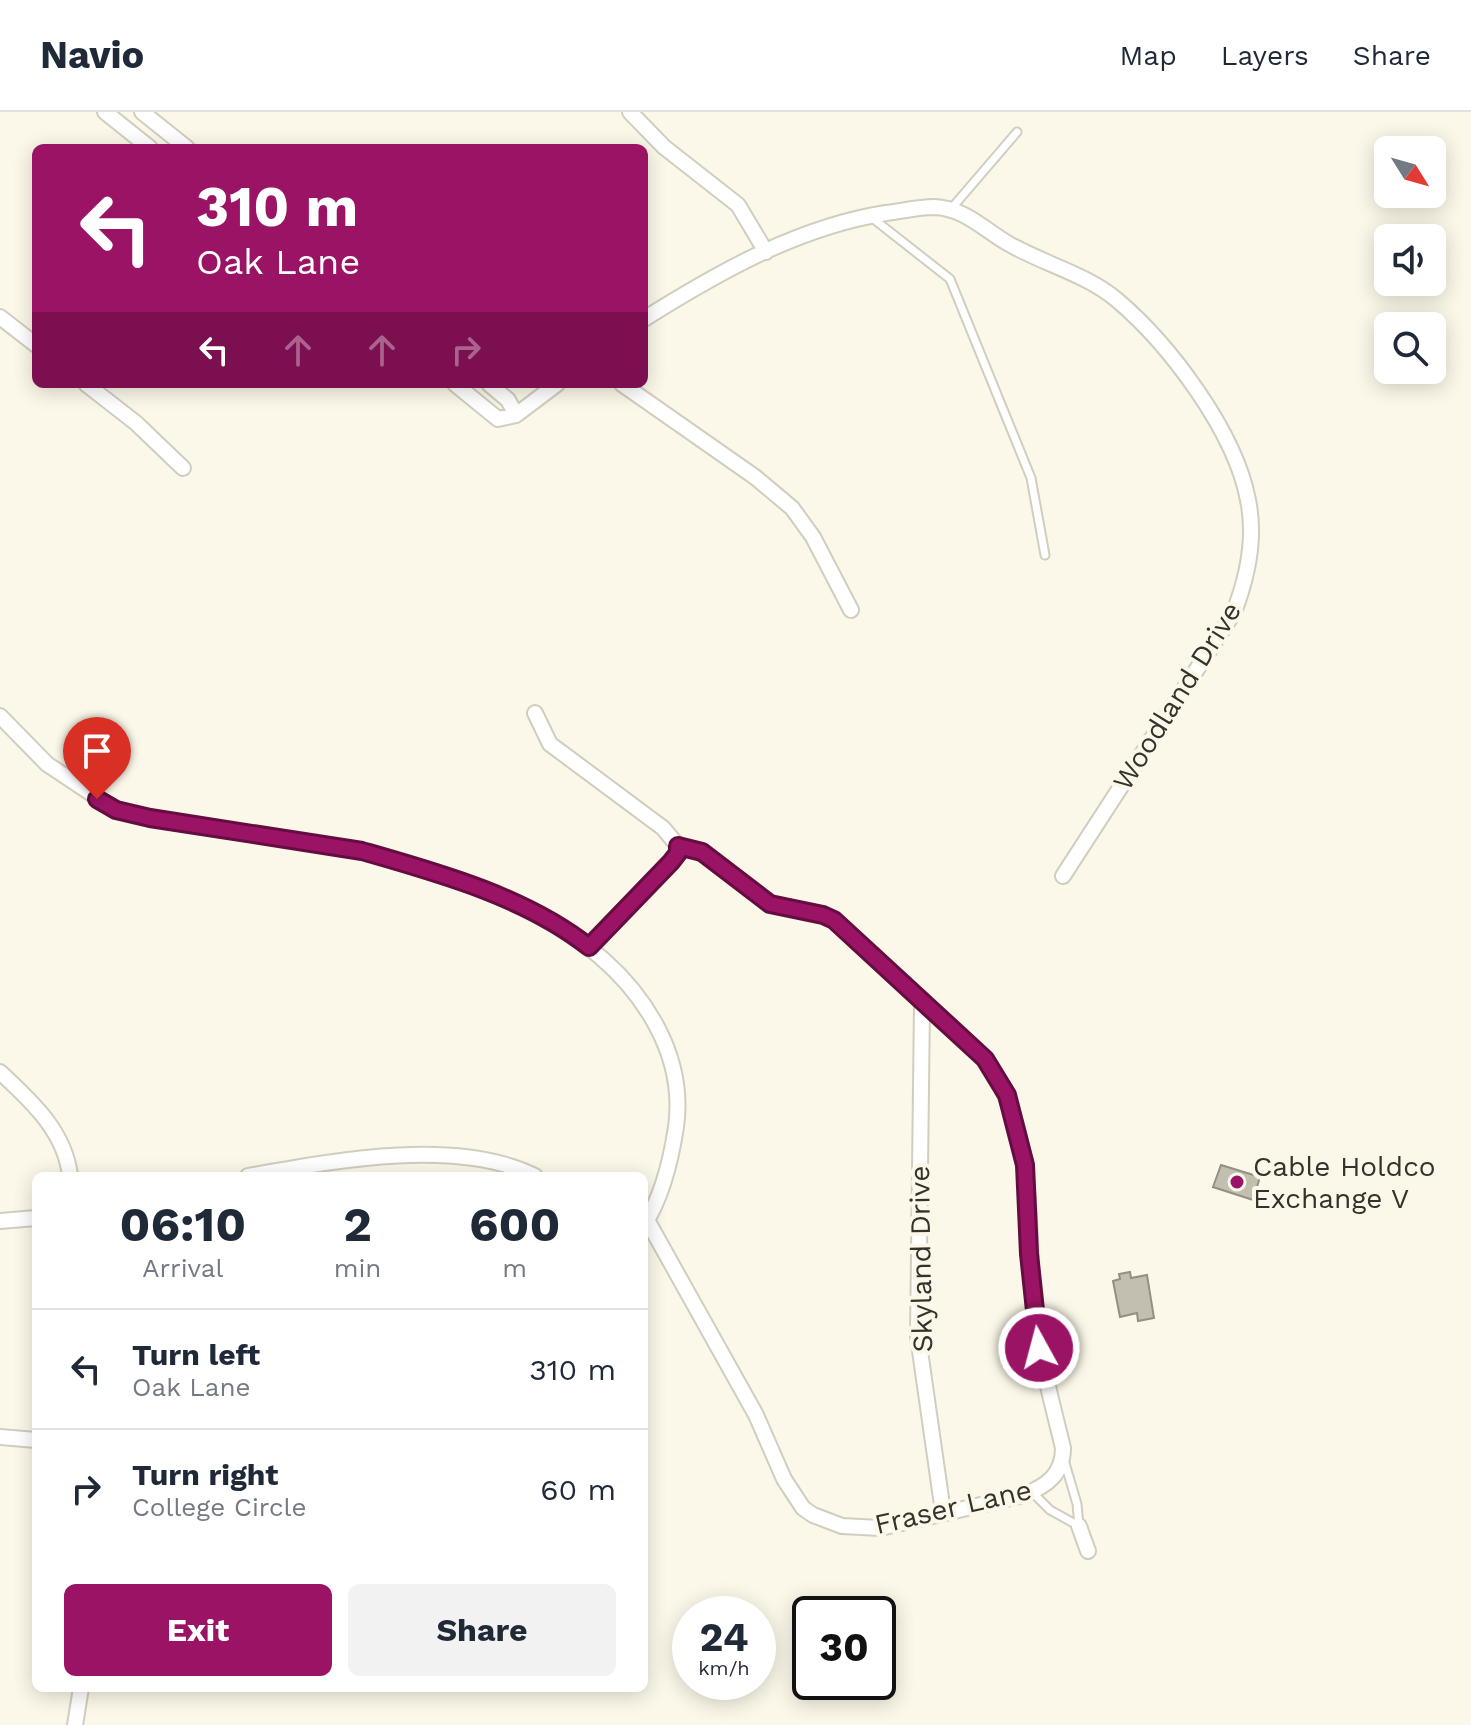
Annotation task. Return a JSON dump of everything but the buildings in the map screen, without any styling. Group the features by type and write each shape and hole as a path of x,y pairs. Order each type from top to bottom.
{"street":[{"path":"105,112 145,144"},
{"path":"142,112 182,144"},
{"path":"630,112 664,147 738,205 766,252"},
{"path":"648,317 766,252 819,228 869,216 931,207 951,209"},
{"name":"Woodland Drive","path":"951,209 1009,244 1094,284 1126,309 1170,357 1210,411 1234,457 1248,499 1251,538 1248,576 1234,612 1063,876"},
{"path":"0,317 32,342"},
{"path":"91,388 136,423 183,468"},
{"path":"460,388 498,419 516,415 552,388"},
{"path":"494,388 508,400 516,415"},
{"path":"628,388 755,477 792,508 813,537 851,610"},
{"path":"535,713 550,744 663,828 678,846 678,853 671,862 589,947"},
{"path":"0,716 47,764 116,810 166,821 362,851 391,859 457,880 555,923 589,947 638,994 665,1042 676,1074 678,1110 673,1147 661,1190 648,1215"},
{"name":"Fraser Lane","path":"648,1226 756,1415 784,1479 803,1508 828,1522 864,1528 1032,1492 1055,1476 1063,1458 1039,1348 1029,1254 1025,1165 1007,1095 985,1059 834,920 770,904 702,852 678,846"},
{"name":"Skyland Drive","path":"922,1004 918,1337 943,1512"},
{"path":"0,1072 39,1109 54,1130 69,1172"},
{"path":"272,1172 339,1161 445,1157 501,1163 525,1172"},
{"path":"0,1221 32,1218"},
{"path":"0,1437 32,1440"},
{"path":"1079,1526 1088,1551"},
{"path":"75,1725 80,1692"}],"lane":[{"path":"951,209 1017,132"},
{"path":"869,216 950,279 1031,478 1045,555"},
{"path":"1063,1458 1077,1504 1079,1526"},
{"path":"1032,1492 1050,1510 1079,1526"}],"place":[{"name":"Cable Holdco Exchange V","path":"1237,1182"}],"route":[{"path":"97,799 133,815 362,851 391,859 457,880 555,923 589,947 671,862 678,853 678,846 702,852 755,896 776,907 823,915 834,920 985,1059 1007,1095 1025,1165 1029,1254 1039,1348"}]}
